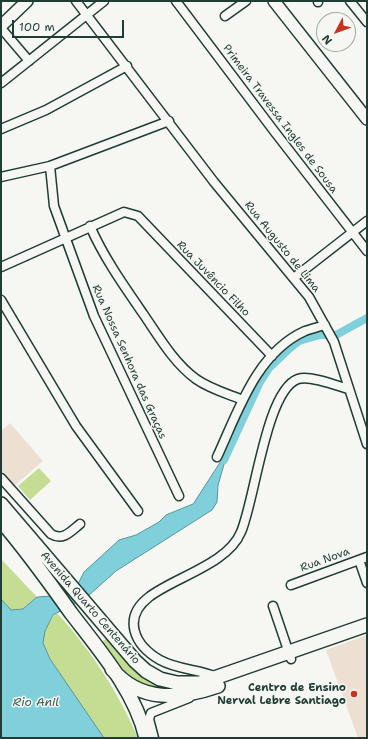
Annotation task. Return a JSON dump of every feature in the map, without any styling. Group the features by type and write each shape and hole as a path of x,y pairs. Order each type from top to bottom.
{"main road":[{"name":"Avenida Quarto Centenário","path":"1,504 140,666 160,679 186,684 220,681"},
{"name":"Avenida Quarto Centenário","path":"1,521 95,644 112,669"},
{"path":"112,669 126,684 145,692 176,694 202,692 220,681 290,656 367,625"},
{"path":"290,656 367,633"},
{"path":"112,669 135,707 146,738"}],"street":[{"path":"27,1 1,27 29,61"},
{"name":"Rua Augusto de Lima","path":"76,1 169,120 214,182 295,277 309,297 329,332 367,444"},
{"path":"1,83 104,1"},
{"name":"Primeira Travessa Ingles de Sousa","path":"176,1 367,250"},
{"path":"225,16 246,1"},
{"path":"274,1 367,119"},
{"path":"350,1 367,22"},
{"path":"1,129 46,110 127,66"},
{"path":"1,176 50,166 169,120"},
{"name":"Rua Nossa Senhora das Graças","path":"50,166 53,200 69,250 94,316 179,496"},
{"name":"Rua Juvêncio Filho","path":"90,226 124,212 138,216 272,356"},
{"path":"295,277 367,221"},
{"path":"1,267 90,226 100,247 121,281 172,355 202,383 243,400"},
{"path":"1,300 76,426 138,511"},
{"path":"217,456 243,400 260,369 272,356 293,338 304,331 329,332"},
{"path":"220,681 208,673 169,664 149,652 136,637 133,629 137,612 149,597 222,555 236,541 241,533 250,508 269,421 281,397 292,382 299,379 309,379 348,389"},
{"path":"1,478 51,534 60,538 64,537 80,524"},
{"name":"Rua Nova","path":"291,584 367,557"},
{"path":"359,560 367,583"},
{"path":"273,606 290,656"},
{"path":"154,738 149,719 151,713 202,692"}],"shaded area":[{"path":"10,423 43,461 14,486 1,471 1,431"},
{"name":"Centro de Ensino Nerval Lebre Santiago","path":"367,635 367,738 358,738 326,650"}],"green space":[{"path":"39,468 51,481 30,500 18,486"},
{"path":"1,559 37,597 23,609 11,610 1,599"},
{"path":"57,613 103,672 122,704 138,738 104,738 51,661 45,650 43,638 47,626"},
{"path":"108,637 178,689 161,691 131,682 100,644"}],"water":[{"name":"Rio Anil","path":"222,460 225,461 218,485 217,502 212,510 116,571 88,596 53,615 45,631 43,643 50,659 104,738 1,738 1,599 11,610 23,609 37,597 66,595 77,586 84,572 119,540 136,535 159,522 166,515 193,504"}],"waterway":[{"path":"224,460 260,382 269,368 299,341 320,335 336,335 367,318"}],"place":[{"name":"Centro de Ensino Nerval Lebre Santiago","path":"354,694"}]}
